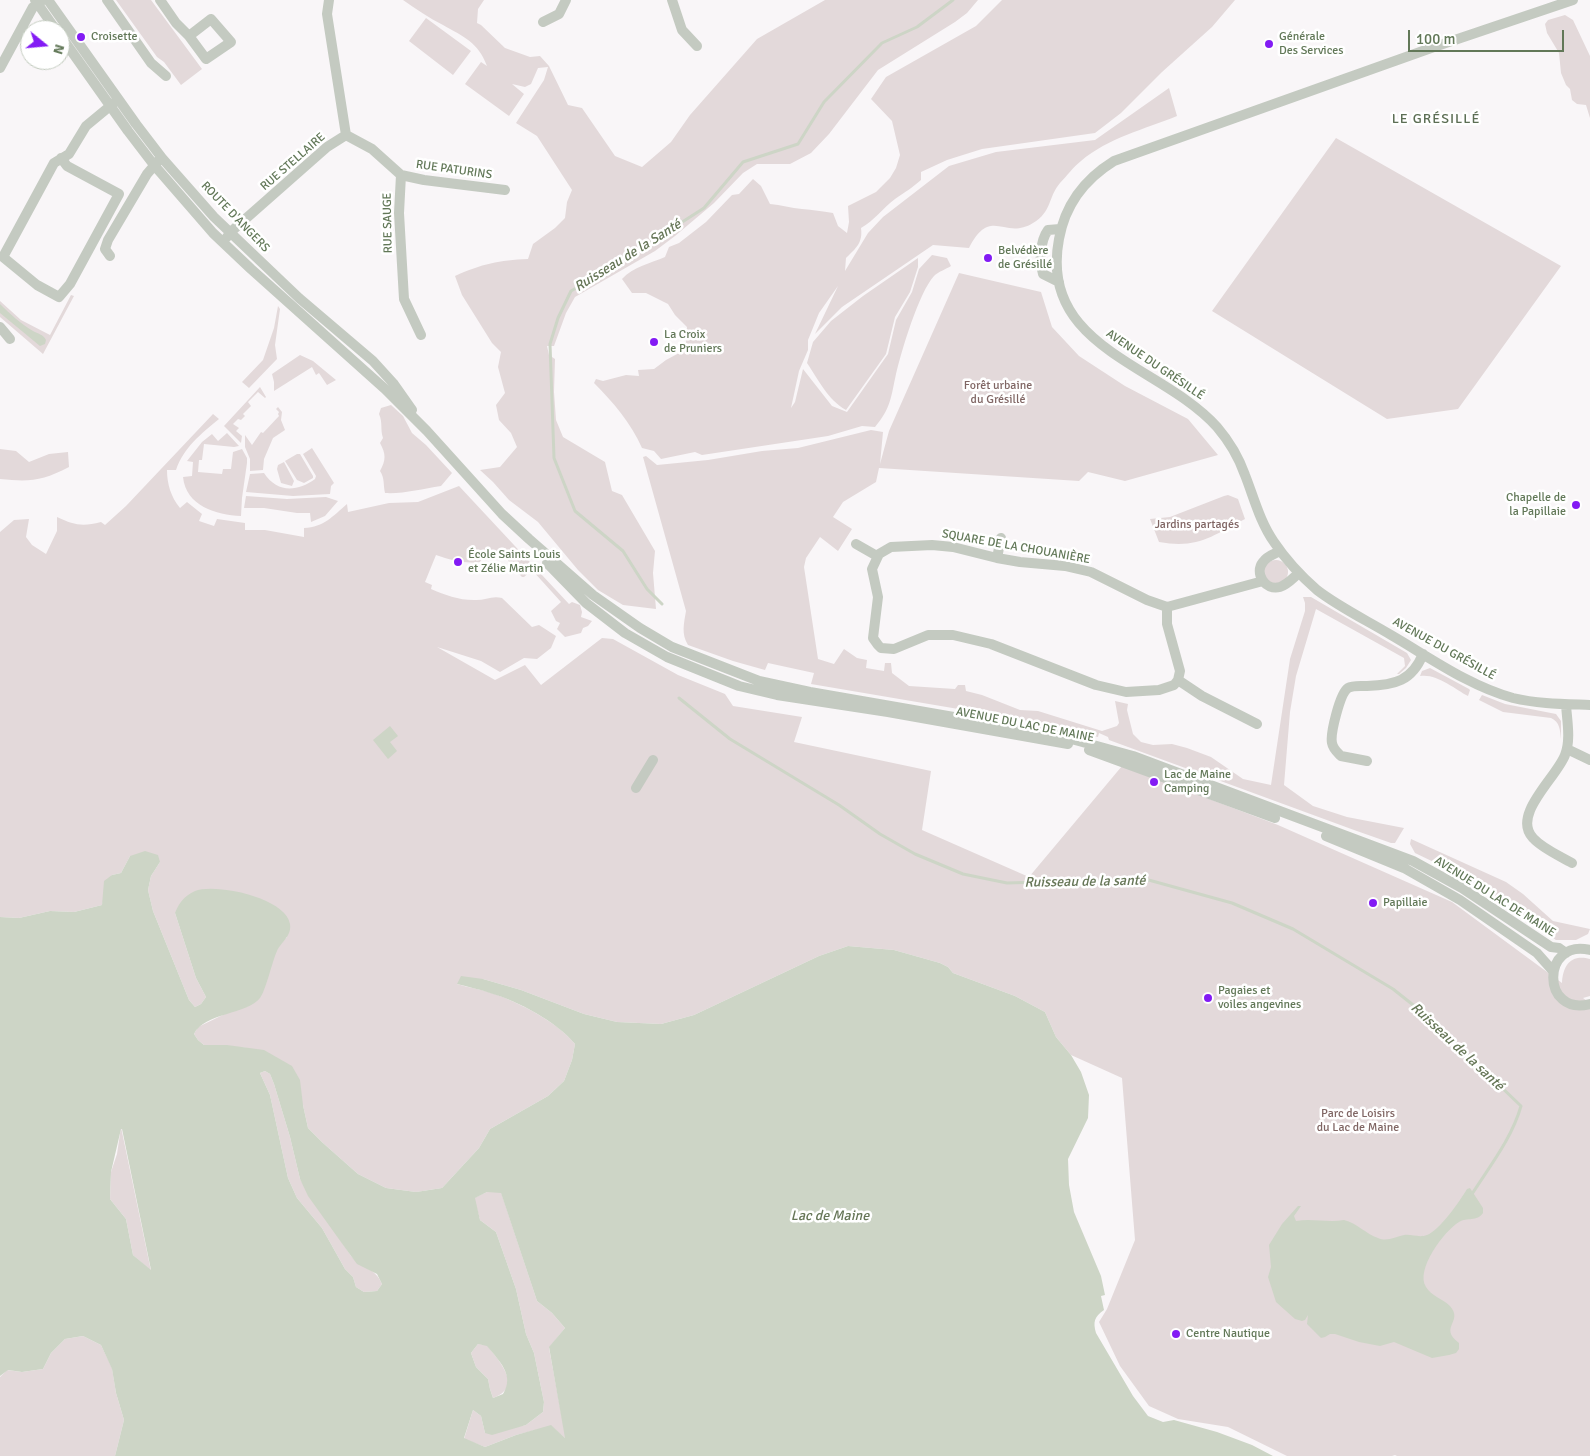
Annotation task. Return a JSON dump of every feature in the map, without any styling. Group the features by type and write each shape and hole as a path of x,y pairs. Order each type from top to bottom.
{"street":[{"name":"ROUTE D'ANGERS","path":"48,0 114,103"},
{"path":"107,0 151,63 166,76"},
{"path":"160,0 176,23 189,36"},
{"name":"RUE STELLAIRE","path":"223,241 327,147 346,135 327,14 329,0"},
{"path":"543,22 559,14 566,0"},
{"path":"672,0 682,30 697,46"},
{"name":"AVENUE DU GRÉSILLÉ","path":"1573,0 1434,46 1123,156 1097,172 1081,189 1068,208 1060,229 1057,256 1059,282 1072,314 1087,334 1118,357 1185,399 1203,413 1218,429 1239,461 1269,535 1299,573 1319,591 1423,654 1471,681 1496,692 1530,702 1590,705"},
{"path":"0,68 33,7 39,1 50,20"},
{"name":"ROUTE D'ANGERS","path":"70,48 210,228 251,269 363,367 427,431 502,514 528,539 615,612"},
{"path":"61,158 68,166 119,194 70,284 59,297 37,285 3,257 54,163 61,158 69,154 86,126 114,103"},
{"name":"RUE SAUGE","path":"346,135 372,149 401,175 399,213 404,300 421,335"},
{"name":"ROUTE D'ANGERS","path":"158,161 299,298 373,361 393,383 427,431"},
{"path":"110,256 105,249 108,240 147,174 158,161"},
{"name":"RUE PATURINS","path":"401,175 424,180 505,190"},
{"path":"1059,282 1043,274 1042,261 1044,235 1048,230 1060,229"},
{"path":"0,327 10,340"},
{"path":"997,558 1001,538"},
{"name":"ROUTE D'ANGERS","path":"528,539 544,560 586,603 607,620"},
{"path":"856,544 877,556 872,569 878,597 873,633 875,642 882,648 890,650 928,635 944,634 991,644 1091,684 1126,692 1152,692 1168,688 1178,680 1180,671 1167,624 1167,606 1263,581"},
{"name":"SQUARE DE LA CHOUANIÈRE","path":"877,556 882,551 891,547 953,546 997,558 1065,566 1091,572 1147,600 1167,606"},
{"path":"1280,551 1268,557 1261,566 1260,576 1263,581 1271,587 1282,587 1299,573"},
{"name":"AVENUE DU LAC DE MAINE","path":"615,612 672,647 758,681 810,692 1057,735 1133,756 1413,861 1462,888 1544,942 1566,953"},
{"name":"AVENUE DU LAC DE MAINE","path":"607,620 641,643 668,658 739,686 777,695 934,720 1083,748 1320,834 1393,863 1432,883 1537,953 1553,971"},
{"path":"1367,760 1341,756 1332,745 1333,732 1342,694 1351,686 1384,685 1398,682 1415,669 1423,654"},
{"path":"1178,680 1209,700 1257,724"},
{"path":"1566,704 1567,749 1560,765 1530,808 1527,825 1530,834 1537,842 1572,863"},
{"path":"1567,749 1590,760"},
{"path":"636,788 653,760"},
{"path":"1588,948 1566,953 1557,962 1553,971 1554,986 1563,999 1577,1005 1590,1004"}],"green space":[{"path":"116,0 151,0 202,69 181,85 164,62 157,57"},
{"path":"403,0 484,0 478,9 477,23 505,48 530,57 540,56 549,66 568,105 582,108 615,156 642,167 671,142 690,115 757,39 825,0 978,0 967,13 955,22 878,70 829,134 811,153 790,164 757,164 743,173 714,203 655,251 575,297 566,313 554,346 547,346 549,355 555,359 554,392 556,420 563,437 605,462 612,491 622,495 655,551 653,573 656,609 623,605 598,590 578,570 538,522 509,500 480,470 500,467 517,447 511,433 499,420 496,405 505,393 498,367 501,352 492,343 462,295 455,276 491,263 528,259 533,244 565,218 567,202 572,190 537,136 516,123 544,80 548,67 538,68 531,84 525,87 512,84 524,94 509,116 465,84 481,62 487,66 475,46 464,37"},
{"path":"1002,0 1235,0 1212,27 1162,72 1121,113 1095,133 982,149 947,160 921,172 921,180 861,228 860,241 846,258 845,271 868,233 883,217 949,166 996,152 1095,140 1169,88 1177,116 1115,140 1092,153 1075,166 1060,183 1047,209 1039,219 1023,227 991,226 984,228 969,248 933,245 842,307 815,334 838,286 819,313 808,340 808,350 799,371 791,408 795,402 803,369 832,406 847,412 888,354 896,320 912,292 919,269 932,255 947,258 951,266 934,276 922,295 902,352 890,402 875,427 862,426 828,436 702,455 695,452 661,459 654,451 642,448 633,430 621,413 594,383 596,379 603,381 626,375 639,376 638,370 654,369 681,352 686,342 687,327 675,315 668,304 646,293 632,293 622,279 637,268 665,257 669,247 679,243 706,222 732,195 739,194 753,179 761,186 770,204 833,213 838,226 847,233 849,222 848,206 876,192 890,178 896,168 900,155 892,121 871,99 886,77 976,26"},
{"path":"1565,15 1573,20 1590,56 1590,118 1586,105 1577,104 1572,100 1570,89 1566,85 1561,73 1559,53 1547,33 1545,24 1548,20"},
{"path":"426,18 471,51 453,75 409,41"},
{"path":"1336,138 1561,266 1458,409 1387,419 1212,311"},
{"path":"918,258 918,267 910,292 895,317 886,354 846,410 829,395 807,363 813,342 831,321"},
{"name":"Forêt urbaine du Grésillé","path":"959,273 1041,292 1052,327 1079,356 1125,386 1188,419 1218,455 1125,481 1088,472 1079,481 879,468 876,482 843,502 833,517 852,529 838,551 820,537 806,558 804,567 818,659 834,664 844,649 857,658 867,660 866,668 884,671 885,663 891,663 892,673 909,686 955,689 958,685 965,685 966,691 982,695 1020,710 1038,711 1102,731 1117,726 1119,723 1115,701 1128,704 1127,710 1133,734 1141,742 1153,745 1172,744 1187,748 1211,757 1243,779 1271,785 1290,659 1305,611 1303,597 1311,597 1407,653 1411,660 1406,668 1397,674 1405,666 1404,658 1316,609 1296,676 1290,712 1284,785 1313,806 1347,817 1404,828 1395,843 1354,830 1109,740 1108,737 1099,733 1098,737 1035,722 811,684 814,673 768,663 765,670 688,645 684,633 686,611 643,457 646,456 657,465 708,460 762,451 798,448 871,430 883,432 880,464 889,431"},
{"path":"71,295 74,296 43,354 0,317 0,301 21,320 50,335"},
{"path":"278,306 280,309 275,345 277,359 249,388 242,382 263,360 274,328"},
{"path":"300,355 313,361 336,380 327,385 319,373 316,375 312,367 274,391 272,374"},
{"path":"260,387 266,397 258,392 248,402 251,406 243,414 245,416 233,424 239,428 236,431 242,436 241,443 224,426"},
{"path":"391,405 403,416 412,433 452,473 441,486 406,492 385,493 380,471 384,457 380,443 383,438 379,414 381,408"},
{"path":"278,407 282,412 281,420 285,430 273,438 264,459 263,470 250,471 250,459 245,447 245,435 252,445 261,432 263,433 279,416 279,412 276,409"},
{"name":"Parc de Loisirs du Lac de Maine","path":"213,414 219,419 188,448 176,470 167,470 170,490 180,508 187,502 202,514 199,521 214,526 217,519 245,523 245,530 265,530 304,537 304,528 323,523 333,517 347,504 348,512 389,503 418,502 459,486 569,604 572,602 580,605 581,617 592,621 583,628 581,633 565,637 557,629 560,623 556,621 551,611 561,602 532,570 522,577 507,559 496,551 490,551 485,554 480,562 458,561 436,555 425,582 432,585 431,589 462,599 502,598 532,627 539,625 556,636 551,648 537,659 524,658 500,672 481,661 437,647 495,680 525,665 541,685 602,638 613,639 678,675 725,694 733,706 802,717 794,742 931,771 922,830 1029,877 1122,766 1278,825 1452,902 1562,983 1564,971 1569,963 1577,958 1590,959 1590,996 1583,998 1590,1003 1590,1456 1287,1456 1228,1427 1178,1419 1149,1406 1120,1366 1099,1322 1107,1309 1135,1240 1122,1078 1071,1055 1056,1037 1045,1012 1015,996 953,973 948,967 940,963 894,950 848,946 819,956 694,1015 661,1024 617,1022 584,1014 521,990 483,979 457,984 503,997 526,1007 548,1020 575,1044 572,1060 564,1081 548,1096 490,1129 479,1148 442,1188 416,1192 386,1188 358,1174 308,1128 303,1105 247,1048 204,1045 194,1034 198,1027 231,1011 248,1006 278,947 287,937 175,913 196,978 206,997 201,1004 195,1007 189,1000 153,911 148,890 151,876 160,862 130,856 121,873 112,875 102,905 74,912 50,911 19,918 0,917 0,532 14,520 29,519 26,537 32,545 46,554 57,531 57,517 78,524 101,522 105,525 126,506"},
{"path":"227,433 239,446 204,444 202,460 199,460 198,472 222,474 223,469 231,469 233,452 242,449 247,458 247,463 241,516 212,511 196,502 185,487 183,477 192,476 193,462 187,461 202,442 212,434 218,441"},
{"path":"312,448 334,483 331,486 330,494 293,496 246,492 250,474 264,473 275,484 288,488 301,486 315,479 316,476 303,454"},
{"path":"0,449 16,451 29,462 49,454 68,452 69,467 43,478 0,479"},
{"path":"300,454 313,476 313,478 304,483 297,480 285,461"},
{"path":"284,462 294,481 292,486 281,483 277,469 278,465"},
{"name":"Jardins partagés","path":"1228,495 1238,499 1245,519 1204,540 1184,544 1159,542 1150,519 1170,517"},
{"path":"246,496 287,499 326,497 338,501 325,516 311,522 310,513 264,508 244,508"},
{"path":"1276,560 1284,564 1288,572 1284,580 1276,584 1268,580 1264,572 1268,564"},
{"path":"1430,668 1469,689 1468,696 1439,679 1420,676 1422,671"},
{"path":"1482,695 1505,704 1556,714 1561,721 1561,739 1558,724 1551,718 1503,712 1479,700"},
{"path":"1411,839 1506,882 1523,894 1553,921 1590,929 1588,934 1576,940 1556,940 1496,899 1442,866 1415,853 1410,844"},
{"path":"265,1071 270,1074 274,1084 300,1179 351,1256 379,1278 382,1284 377,1291 364,1292 356,1287 353,1277 345,1269 322,1228 297,1198 288,1178 270,1095 260,1073"},
{"path":"121,1127 151,1271 133,1255 126,1219 110,1199 111,1172 117,1154"},
{"path":"487,1192 501,1192 537,1301 552,1313 565,1328 549,1348 566,1439 551,1426 516,1435 485,1447 464,1439 473,1410 481,1416 485,1433 526,1425 543,1412 544,1402 534,1353 526,1334 516,1289 496,1232 480,1220 474,1198"},
{"path":"83,1336 101,1345 112,1368 116,1393 124,1420 115,1456 0,1456 0,1377 7,1370 22,1372 43,1369 51,1353 65,1339"},
{"path":"478,1344 487,1345 506,1373 507,1387 502,1393 493,1398 488,1379 476,1367 471,1353"}],"water":[{"path":"0,304 24,325 43,336 46,340 45,344 40,346 0,313"},
{"path":"390,726 398,736 390,742 397,751 388,759 373,740"},
{"name":"Lac de Maine","path":"145,851 158,855 160,862 151,876 148,890 153,911 189,1000 195,1007 201,1004 206,997 196,978 175,913 180,903 195,891 218,889 233,891 264,900 286,915 290,924 289,932 277,951 260,998 246,1007 207,1022 199,1027 194,1034 204,1045 227,1045 264,1050 292,1066 300,1080 308,1128 358,1174 386,1188 416,1192 442,1188 479,1148 490,1129 548,1096 564,1081 572,1060 575,1044 548,1020 513,1001 457,984 461,976 483,979 521,990 584,1014 617,1022 661,1024 694,1015 819,956 848,946 894,950 940,963 948,967 953,973 1015,996 1045,1012 1056,1037 1071,1055 1081,1072 1089,1095 1088,1118 1068,1159 1069,1185 1074,1212 1101,1276 1105,1295 1101,1296 1104,1310 1095,1320 1096,1333 1133,1396 1148,1416 1163,1422 1174,1420 1217,1432 1252,1445 1273,1456 115,1456 124,1420 116,1393 112,1369 101,1345 83,1336 65,1339 51,1353 43,1369 22,1372 8,1370 0,1376 0,917 19,918 50,911 74,912 102,905 104,881 112,875 121,873 130,856","holes":["265,1071 270,1074 274,1084 300,1179 308,1196 357,1264 377,1274 382,1284 377,1291 364,1292 356,1287 353,1277 345,1269 322,1228 297,1198 288,1178 270,1095 260,1073","122,1129 151,1270 133,1255 126,1219 110,1199 111,1172","487,1192 501,1193 537,1301 552,1313 565,1328 549,1347 565,1438 551,1425 516,1435 485,1447 464,1438 473,1410 481,1416 485,1433 492,1435 526,1425 543,1412 544,1402 534,1353 526,1334 516,1289 496,1232 480,1220 475,1198","478,1344 487,1346 496,1357 506,1374 507,1381 503,1394 493,1398 488,1379 476,1367 471,1353"]},
{"path":"1470,1188 1483,1208 1483,1213 1478,1218 1459,1222 1453,1227 1439,1242 1424,1271 1424,1280 1428,1290 1450,1306 1454,1312 1451,1333 1459,1343 1459,1349 1456,1353 1432,1358 1394,1342 1380,1346 1359,1342 1335,1334 1321,1338 1307,1324 1308,1315 1302,1321 1295,1319 1276,1302 1268,1277 1271,1267 1269,1245 1282,1224 1298,1206 1301,1206 1294,1216 1296,1221 1344,1220 1385,1240 1404,1235 1427,1235 1432,1232 1443,1222 1467,1189"}],"waterway":[{"name":"Ruisseau de la Santé","path":"662,604 647,589 623,551 575,511 554,458 550,344 558,318 571,291 704,208 743,162 798,144 824,102 882,43 917,27 953,0"},
{"name":"Ruisseau de la santé","path":"679,698 730,739 839,805 880,834 915,854 963,874 1007,883 1145,879 1232,903 1293,929 1393,989 1427,1016 1521,1106 1506,1141 1472,1194"}],"place":[{"name":"Croisette","path":"81,37"},
{"name":"Générale Des Services","path":"1269,44"},
{"name":"Belvédère de Grésillé","path":"988,258"},
{"name":"La Croix de Pruniers","path":"654,342"},
{"name":"Chapelle de la Papillaie","path":"1576,505"},
{"name":"École Saints Louis et Zélie Martin","path":"458,562"},
{"name":"Lac de Maine Camping","path":"1154,782"},
{"name":"Papillaie","path":"1373,903"},
{"name":"Pagaies et voiles angevines","path":"1208,998"},
{"name":"Centre Nautique","path":"1176,1334"}],"district":[{"name":"LE GRÉSILLÉ","path":"1436,119"}]}
